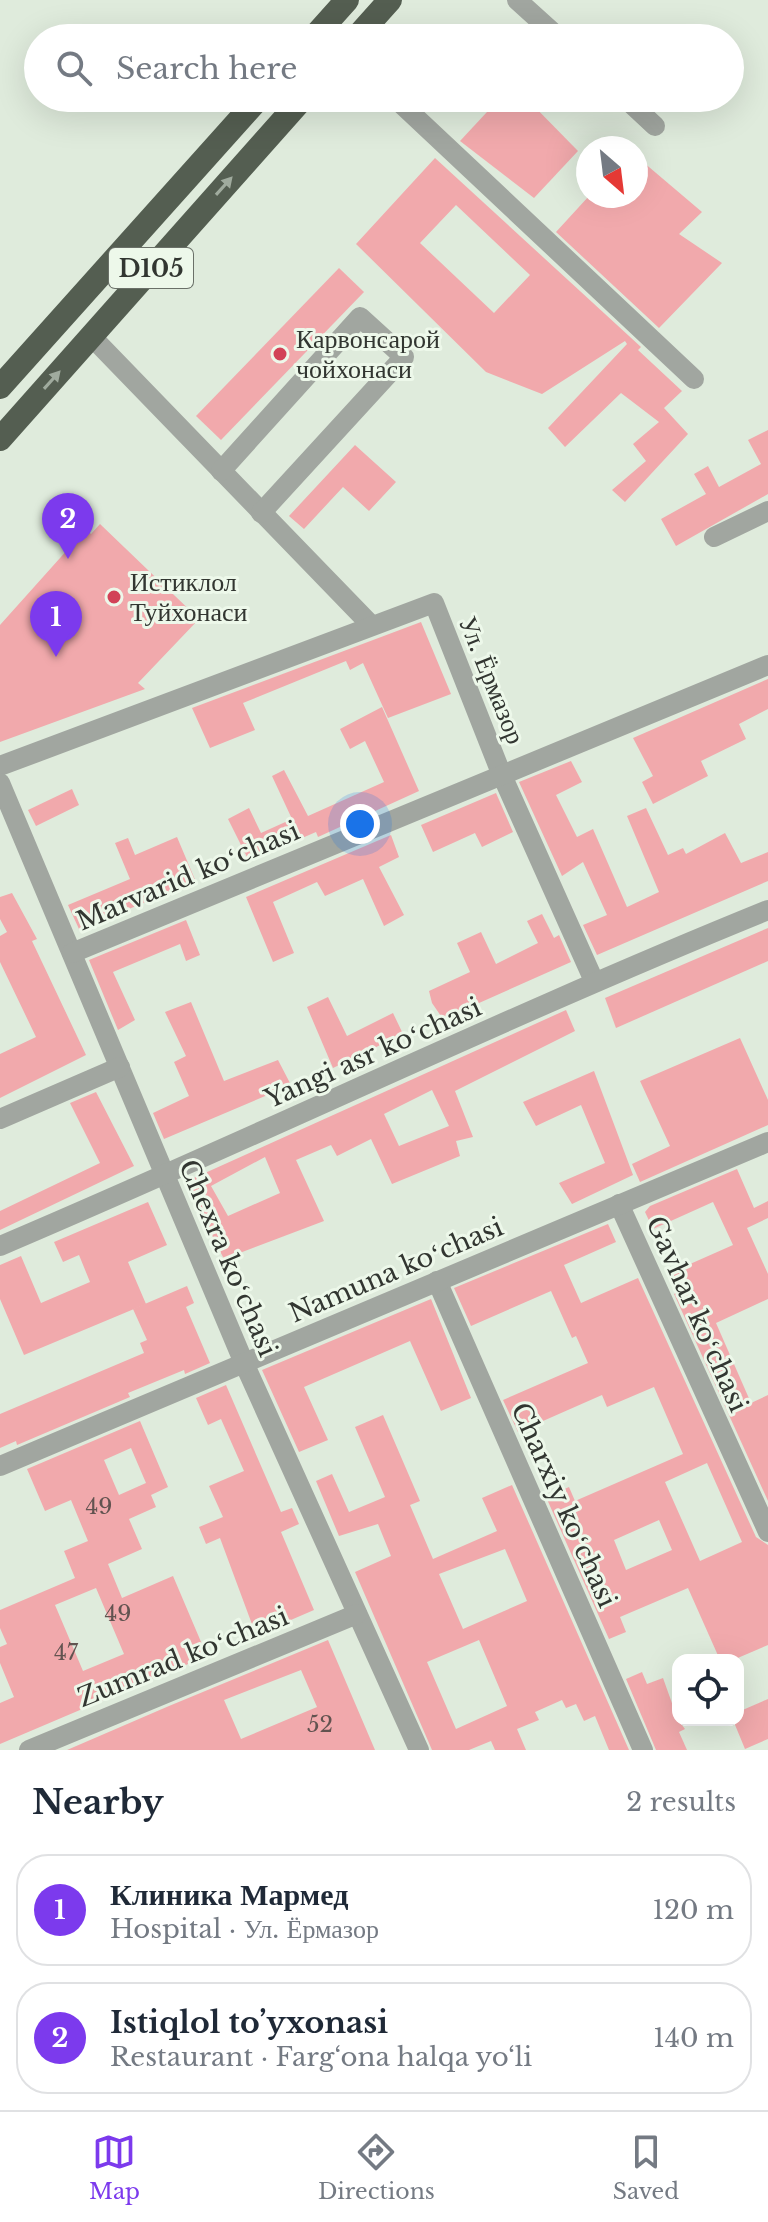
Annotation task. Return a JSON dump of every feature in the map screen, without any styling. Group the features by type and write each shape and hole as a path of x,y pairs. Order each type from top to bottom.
{"highway":[{"path":"326,24 347,0"},
{"path":"369,24 390,0"},
{"name":"D105","path":"0,387 246,112"},
{"name":"D105","path":"0,439 291,112"}],"street":[{"path":"517,0 544,24"},
{"path":"410,112 694,379"},
{"path":"640,112 655,126"},
{"path":"221,471 360,317 404,357 261,513"},
{"path":"91,336 371,625"},
{"path":"714,537 768,511"},
{"name":"Ул. Ёрмазор","path":"0,766 434,603 501,773 594,981"},
{"name":"Marvarid koʻchasi","path":"72,953 768,665"},
{"name":"Chexra koʻchasi","path":"0,783 244,1363 419,1750"},
{"name":"Yangi asr koʻchasi","path":"0,1246 165,1176 594,981 768,910"},
{"path":"0,1119 120,1067"},
{"name":"Namuna koʻchasi","path":"0,1466 768,1142"},
{"name":"Gavhar koʻchasi","path":"619,1204 768,1532"},
{"name":"Charxiy koʻchasi","path":"437,1281 643,1750"},
{"name":"Zumrad koʻchasi","path":"29,1750 357,1614"}],"building":[{"path":"487,112 540,112 576,149 576,153 534,198 460,141"},
{"path":"435,158 641,347 638,350 682,391 664,408 688,434 625,502 612,490 646,461 633,444 659,422 621,393 565,447 548,428 627,344 625,341 542,394 486,372 356,244","holes":["456,205 530,275 494,313 420,243"]},
{"path":"648,166 702,212 679,234 722,263 659,328 556,232 578,208 648,208"},
{"name":"Карвонсарой чойхонаси","path":"339,268 364,292 221,440 196,416"},
{"path":"768,430 768,494 676,546 661,519 706,494 694,474 708,466 719,487 761,464 748,440"},
{"path":"355,445 396,482 369,511 343,487 304,529 289,516"},
{"path":"100,524 199,619 138,683 145,689 0,742 0,625 86,529 91,534"},
{"path":"421,622 451,694 388,718 363,663 350,670 346,661 243,703 255,730 210,748 192,708"},
{"path":"768,679 768,709 739,724 746,739 701,761 708,776 653,804 642,782 653,776 633,738"},
{"path":"382,707 419,791 318,837 316,832 249,861 228,819 249,808 261,833 292,819 272,776 284,770 308,816 384,782 365,741 350,749 340,729"},
{"path":"571,761 582,782 556,795 577,837 593,829 627,907 659,892 627,816 646,808 668,855 683,848 686,854 725,833 741,863 768,852 768,881 597,955 583,925 607,915 583,862 562,876 519,782"},
{"path":"72,789 79,805 36,826 28,810"},
{"path":"496,793 513,832 482,847 475,833 433,852 421,825"},
{"path":"391,835 399,857 379,867 404,915 384,926 363,879 325,896 317,882 273,902 294,953 273,962 246,897"},
{"path":"177,837 196,882 79,929 68,905 130,879 115,843 128,838 135,855"},
{"path":"12,893 37,939 32,941 86,1055 0,1098 0,1054 36,1037 0,962 0,936 7,932 0,919 0,897"},
{"path":"542,914 554,938 559,935 571,962 443,1019 432,1003 429,991 470,972 457,943 481,932 496,964 538,943 527,921"},
{"path":"186,920 200,955 186,961 180,944 113,972 135,1020 118,1030 89,960"},
{"path":"768,928 768,961 616,1028 605,998"},
{"path":"328,997 347,1036 393,1013 403,1034 333,1068 307,1007"},
{"path":"191,1002 224,1081 278,1060 291,1085 164,1139 153,1113 189,1096 174,1062 186,1056 165,1012"},
{"path":"566,1010 575,1031 455,1091 473,1137 456,1141 460,1156 392,1184 371,1139 337,1156 331,1145 296,1160 324,1221 224,1259 185,1182","holes":["432,1090 449,1126 399,1146 384,1114","265,1157 280,1193 228,1216 211,1186"]},
{"path":"740,1038 768,1100 768,1125 640,1182 632,1164 670,1146 640,1081"},
{"path":"594,1071 633,1175 572,1204 559,1183 605,1163 581,1105 536,1126 523,1102"},
{"path":"96,1092 134,1166 0,1230 0,1211 100,1163 70,1103"},
{"path":"737,1169 754,1208 768,1201 768,1218 747,1228 768,1274 768,1299 716,1323 751,1403 768,1395 768,1501 674,1294 680,1291 672,1272 733,1245 713,1202 653,1229 645,1212 650,1206"},
{"path":"148,1202 167,1245 128,1262 146,1304 24,1355 0,1299 0,1265 21,1256 41,1303 90,1282 79,1255 63,1262 54,1242"},
{"path":"608,1224 616,1242 564,1265 581,1303 638,1278 756,1537 768,1545 768,1645 744,1655 717,1654 688,1588 620,1617 626,1632 609,1639 546,1497 569,1487 575,1501 683,1454 654,1387 607,1407 602,1395 518,1432 503,1400 588,1363 576,1336 572,1338 551,1291 471,1326 454,1288","holes":["707,1463 742,1542 700,1561 665,1482","659,1520 672,1550 626,1570 614,1540"]},
{"path":"187,1286 194,1303 186,1307 210,1363 128,1393 130,1397 17,1445 16,1441 0,1448 0,1414 144,1353 140,1343 147,1340 133,1309"},
{"path":"431,1299 471,1398 441,1411 410,1341 304,1387 328,1440 299,1452 262,1370"},
{"path":"226,1385 281,1512 292,1508 299,1524 281,1532 314,1610 256,1635 220,1538 206,1544 199,1527 223,1517 209,1486 244,1471 221,1419 208,1425 196,1398"},
{"path":"383,1415 420,1501 410,1505 433,1559 497,1531 482,1498 512,1485 629,1750 609,1750 595,1716 584,1721 576,1704 566,1708 562,1700 535,1712 539,1720 517,1729 526,1750 495,1750 491,1741 469,1750 432,1750 355,1572 391,1556 378,1524 339,1536 316,1481 332,1474 349,1512 385,1497 355,1427","holes":["505,1549 527,1601 463,1629 439,1574","479,1640 507,1706 456,1729 427,1662"]},
{"path":"140,1421 168,1487 151,1495 156,1507 129,1519 142,1549 108,1564 122,1598 173,1576 207,1656 0,1744 0,1703 14,1697 0,1663 0,1647 7,1644 0,1628 0,1610 75,1578 64,1551 88,1541 71,1500 45,1511 27,1469","holes":["131,1448 146,1483 119,1495 104,1460","96,1588 124,1654 83,1671 55,1605"]},
{"path":"328,1640 375,1750 67,1750","holes":["301,1670 317,1707 241,1739 224,1700"]},
{"path":"642,1672 647,1684 663,1678 672,1703 672,1726 685,1729 679,1732 687,1750 656,1750 626,1679"},
{"path":"768,1699 768,1739 745,1749 735,1726 744,1726 744,1709"}],"place":[{"name":"Карвонсарой чойхонаси","path":"280,354"},
{"name":"Istiqlol to’yxonasi","path":"68,559"},
{"name":"Истиклол Туйхонаси","path":"114,597"},
{"name":"Клиника Мармед","path":"56,657"}]}
